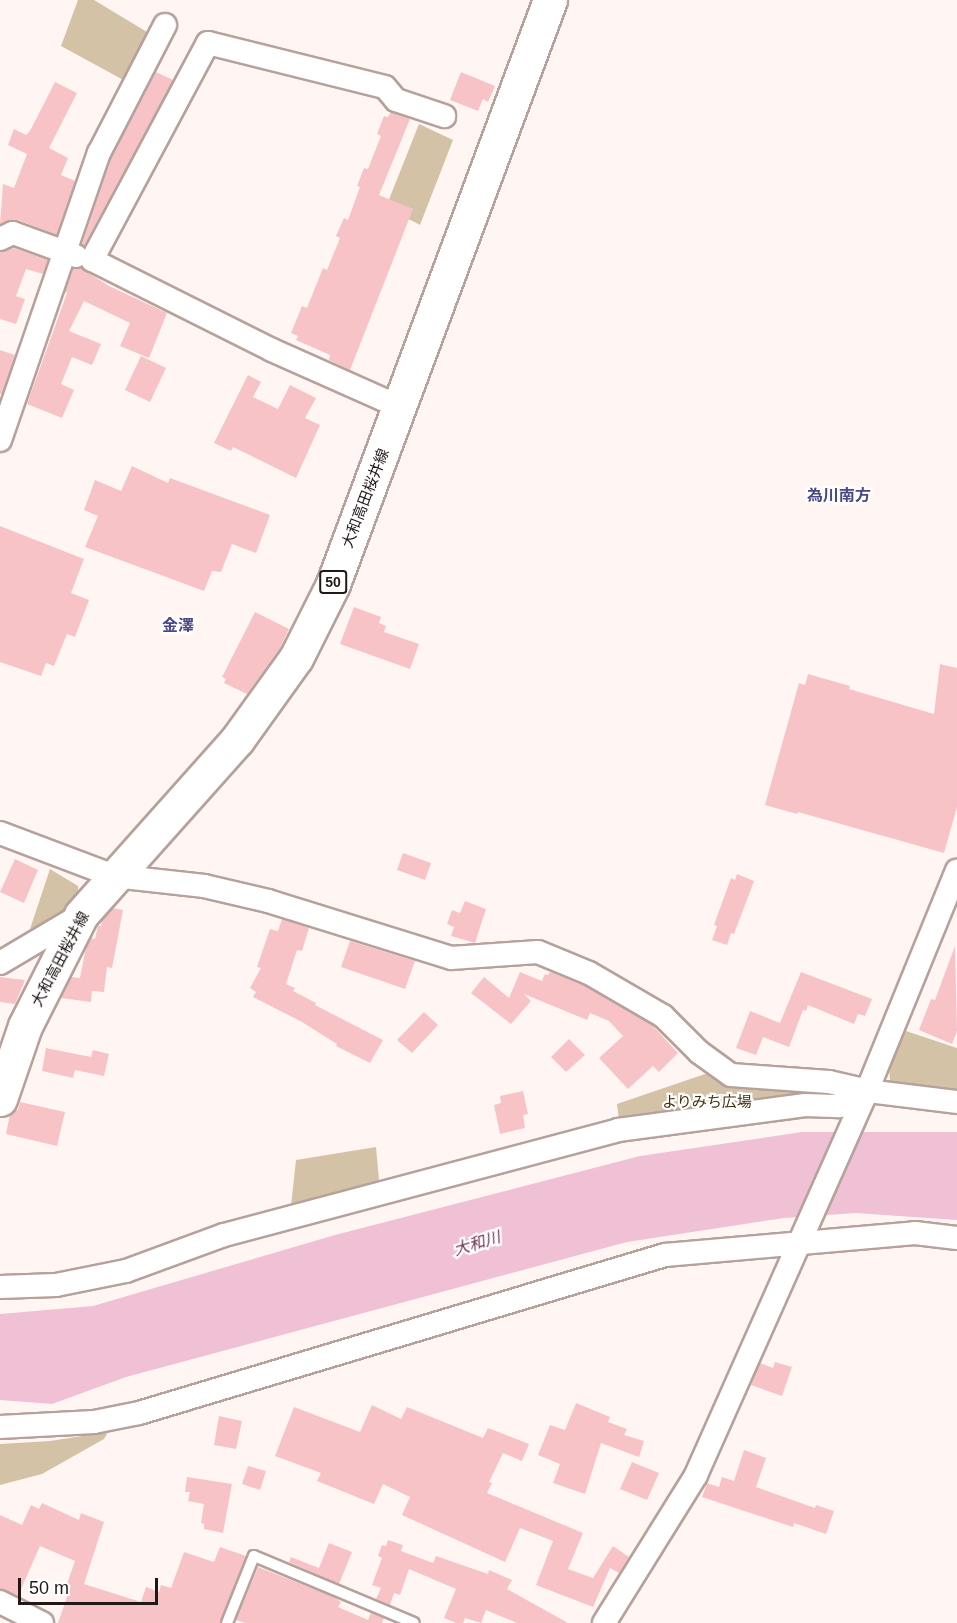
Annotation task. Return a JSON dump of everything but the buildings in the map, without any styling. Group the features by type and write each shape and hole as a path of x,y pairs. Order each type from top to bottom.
{"main road":[{"name":"大和高田桜井線","path":"0,1099 25,1026 81,915 237,740 296,658 333,584 550,0"}],"street":[{"path":"0,440 99,153 165,25"},
{"path":"92,260 208,44 386,87 396,100 444,116"},
{"path":"0,239 13,233 63,252 92,260 272,350 400,406"},
{"path":"0,833 114,876 204,886 268,901 451,958 538,952 589,973 663,1016 699,1052 731,1075 829,1082 862,1099"},
{"path":"604,1623 696,1475 862,1099 957,872"},
{"path":"0,963 81,915"},
{"path":"0,1287 56,1286 126,1271 224,1235 618,1130 805,1105 840,1106 862,1099 957,1102"},
{"path":"0,1427 94,1422 139,1413 665,1255 800,1239 915,1233 957,1238"},
{"path":"0,1602 42,1623"}],"lane":[{"path":"227,1623 254,1556 414,1623"}],"green space":[{"path":"78,0 94,0 162,41 138,88 61,46"},
{"path":"419,124 453,140 420,225 386,207"},
{"path":"50,869 78,886 78,901 50,925 30,929"},
{"path":"900,1029 957,1048 957,1094 890,1081 889,1065"},
{"name":"よりみち広場","path":"705,1074 815,1085 818,1090 818,1117 622,1142 617,1104"},
{"path":"376,1147 380,1191 290,1215 296,1160"},
{"path":"108,1432 104,1439 42,1474 0,1485 0,1444 50,1441"}],"water":[{"name":"大和川","path":"802,1132 957,1132 957,1220 856,1213 784,1218 627,1242 126,1377 52,1404 0,1400 0,1314 93,1306 335,1235 640,1156"}],"district":[{"name":"為川南方","path":"839,496"},
{"name":"金澤","path":"178,626"}]}
